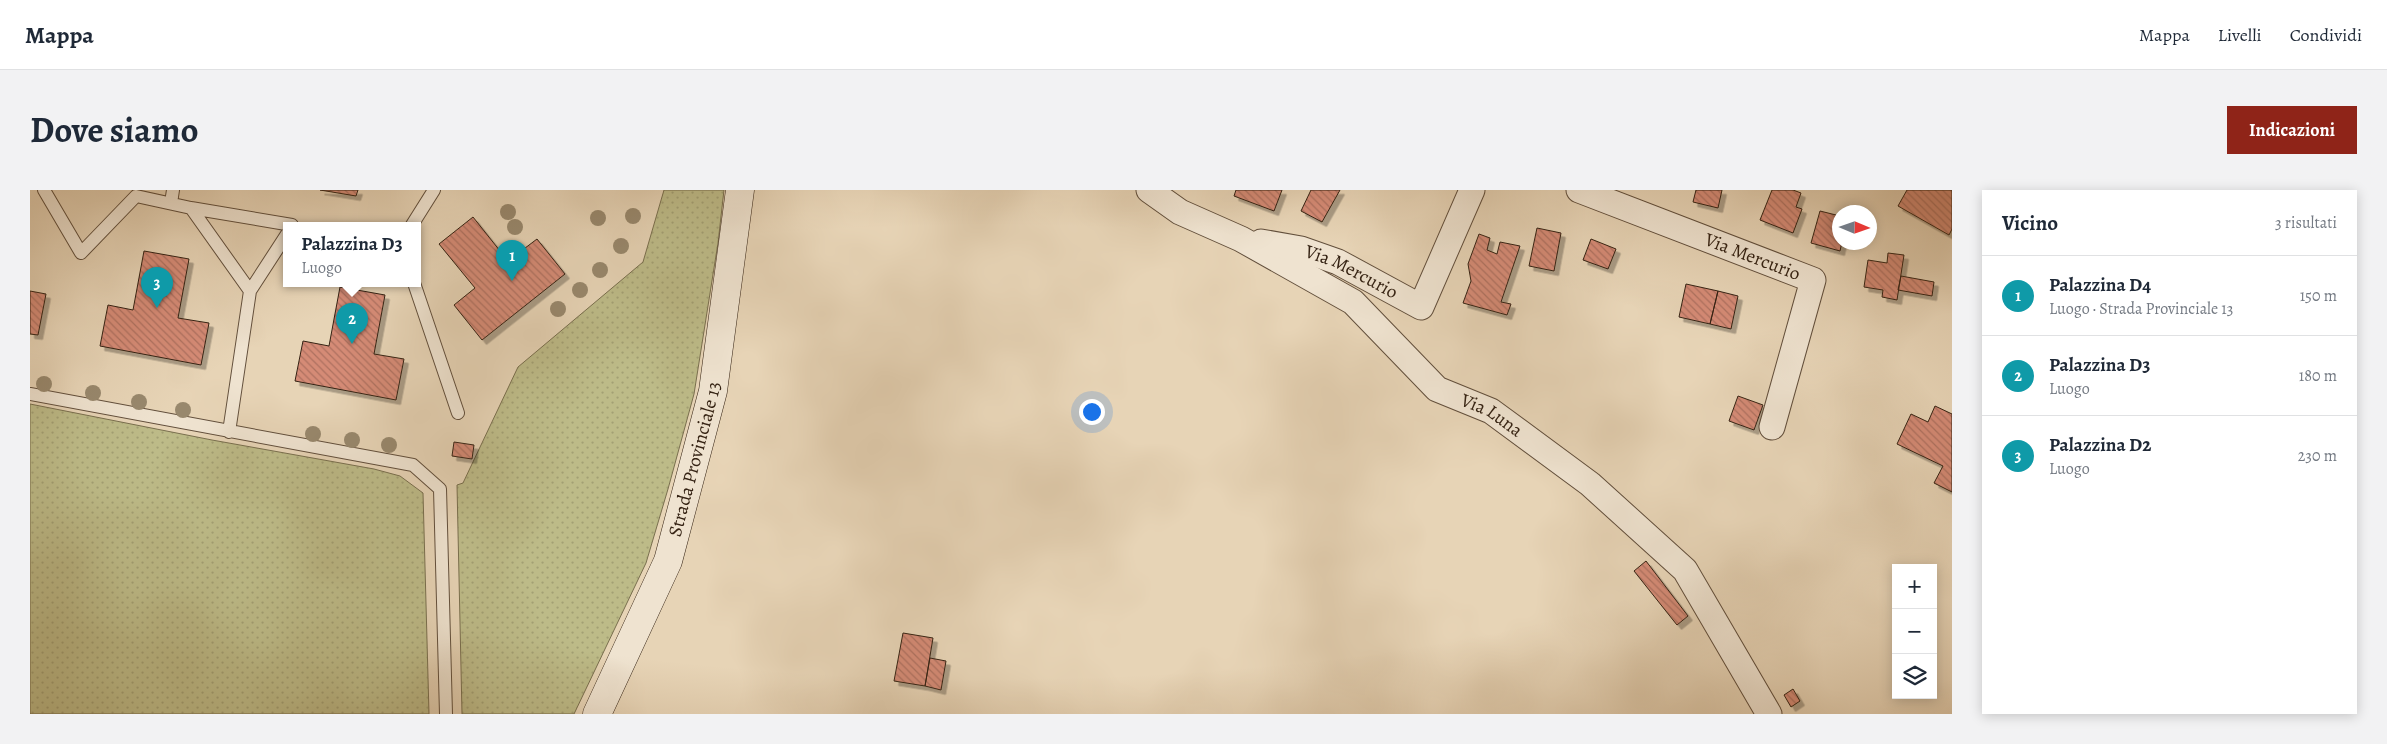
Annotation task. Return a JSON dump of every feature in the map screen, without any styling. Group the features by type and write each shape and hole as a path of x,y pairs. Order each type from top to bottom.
{"main road":[{"name":"Strada Provinciale 13","path":"597,714 668,561 713,391 740,190"}],"street":[{"name":"Via Luna","path":"1149,190 1180,212 1241,239 1353,302 1436,389 1491,411 1590,484 1685,570 1769,714"},
{"name":"Via Mercurio","path":"1241,239 1300,249 1338,262 1421,307 1472,190"},
{"name":"Via Mercurio","path":"1579,190 1813,280 1772,427"}],"lane":[{"path":"44,190 81,253 136,196 191,208 283,223"},
{"path":"171,203 174,190"},
{"path":"414,222 434,190"},
{"path":"191,208 250,292"},
{"path":"229,432 250,292 283,240"},
{"path":"415,287 458,413"},
{"path":"30,394 412,465 440,489 446,714"}],"shaded area":[{"path":"664,190 724,190 718,243 694,394 646,563 574,714 462,714 457,485 463,483 518,367 643,262"},
{"path":"30,404 212,440 374,469 400,476 423,493 429,714 30,714"}],"building":[{"path":"320,190 358,190 356,196"},
{"path":"1236,190 1282,190 1274,211 1234,196"},
{"path":"1311,190 1340,190 1322,222 1301,211"},
{"path":"1696,190 1722,190 1718,208 1693,202"},
{"path":"1772,190 1793,190 1801,193 1796,207 1802,209 1793,233 1760,220"},
{"path":"1907,190 1952,190 1952,229 1949,235 1898,206"},
{"path":"1820,211 1832,214 1832,249 1811,243"},
{"path":"473,217 508,261 537,239 565,274 482,340 454,305 475,288 439,244"},
{"path":"1537,228 1561,233 1554,271 1529,266"},
{"path":"1479,234 1490,238 1487,250 1497,254 1500,242 1520,246 1501,302 1511,304 1507,315 1463,303 1471,281 1468,264"},
{"path":"1591,239 1616,249 1608,269 1583,260"},
{"path":"144,251 189,259 178,318 209,323 201,365 100,346 108,305 133,310"},
{"path":"1888,253 1904,255 1897,300 1882,297 1883,290 1864,287 1868,260 1887,263"},
{"path":"1901,276 1934,282 1932,296 1898,290"},
{"path":"1686,284 1718,291 1710,324 1679,317"},
{"path":"340,287 385,295 374,354 404,359 396,400 295,381 303,341 329,346"},
{"path":"30,291 46,294 38,335 30,334"},
{"path":"1718,291 1738,296 1731,329 1710,324"},
{"path":"1738,396 1763,405 1754,430 1729,421"},
{"path":"1935,406 1952,414 1952,492 1934,483 1943,466 1897,444 1911,414 1928,422"},
{"path":"454,442 474,445 472,459 452,456"},
{"path":"1646,561 1688,616 1677,625 1634,571"},
{"path":"903,633 933,638 925,686 894,681"},
{"path":"930,658 946,661 941,690 925,686"},
{"path":"1793,689 1800,701 1791,707 1784,695"}],"place":[{"name":"Palazzina D4","path":"512,281"},
{"name":"Palazzina D2","path":"157,308"},
{"name":"Palazzina D3","path":"352,344"}]}
